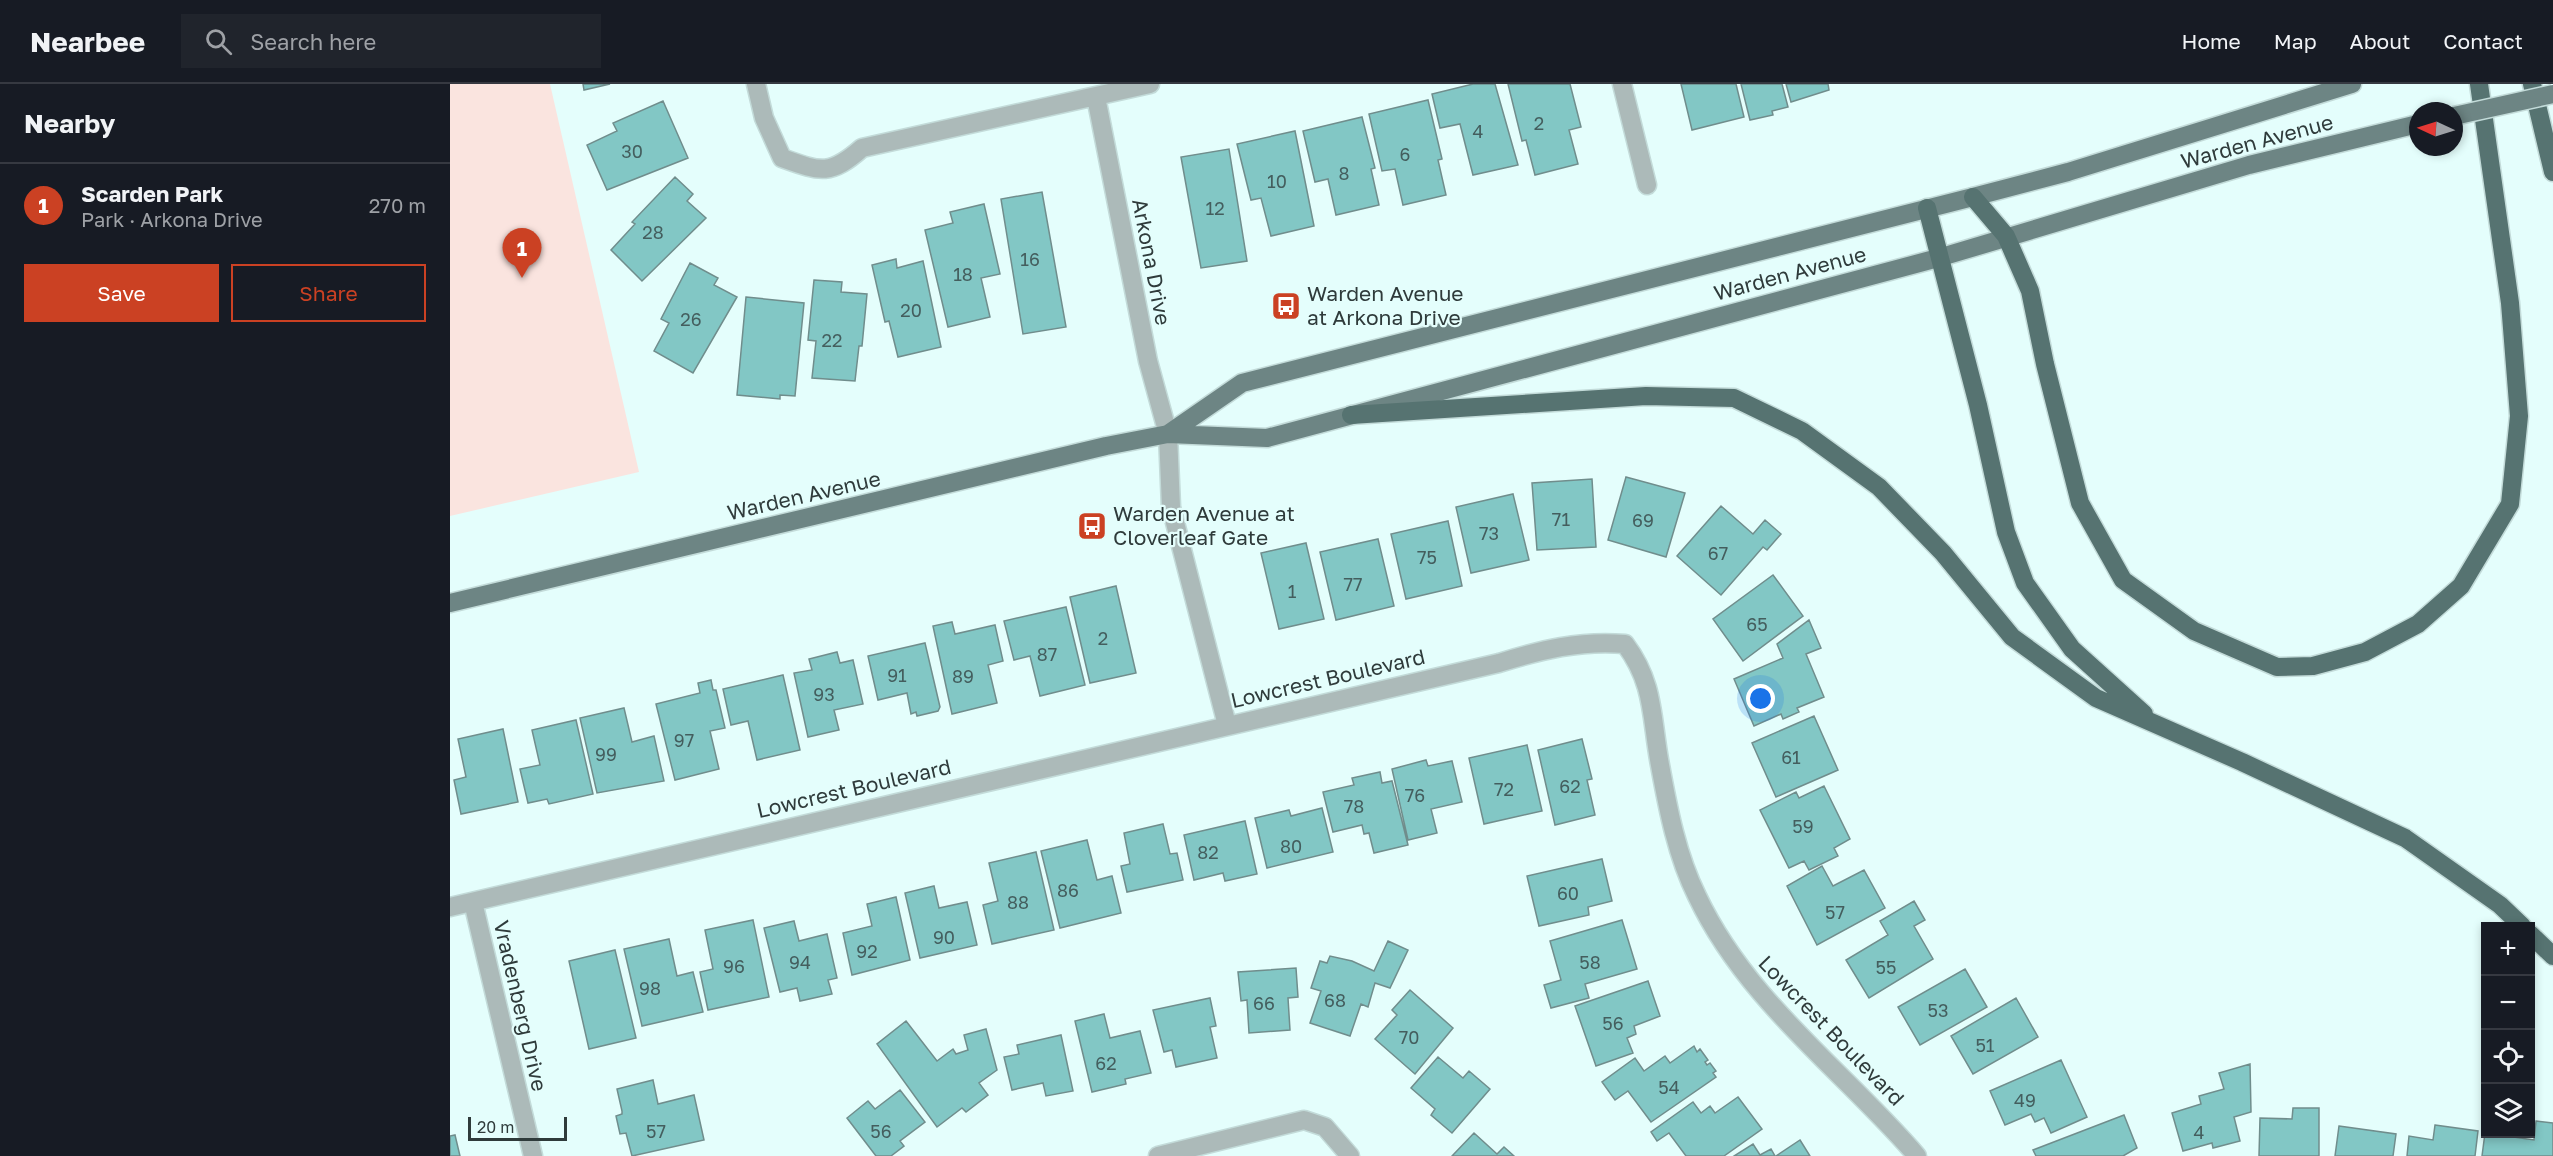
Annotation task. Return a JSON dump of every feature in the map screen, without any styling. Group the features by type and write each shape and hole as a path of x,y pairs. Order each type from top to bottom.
{"highway":[{"path":"1973,197 2006,236 2030,291 2045,364 2080,503 2123,580 2194,631 2277,667 2313,666 2365,652 2418,624 2461,586 2510,504 2519,416 2510,303 2479,84"},
{"path":"2532,84 2553,172"},
{"path":"1927,208 1938,258 1978,405 2006,532 2025,583 2072,650 2158,727"},
{"path":"1352,415 1646,396 1734,398 1802,430 1879,487 1943,553 2012,637 2096,698 2242,762 2405,838 2500,905 2517,922"},
{"path":"2535,939 2553,956"}],"main road":[{"name":"Warden Avenue","path":"1168,434 1242,383 2068,172 2352,84"},
{"path":"2463,114 2553,94"},
{"name":"Warden Avenue","path":"450,603 1094,449 1168,434 1267,438 1938,258 2249,165 2409,126"}],"street":[{"path":"756,84 764,118 782,158 816,170 842,165 862,148 1150,84"},
{"path":"1622,84 1647,185"},
{"name":"Arkona Drive","path":"1096,97 1148,361 1168,434 1170,507 1227,725"},
{"name":"Lowcrest Boulevard","path":"450,907 1499,663 1550,648 1605,643 1625,645 1640,665 1647,686 1660,765 1680,854 1696,896 1718,935 1756,991 1917,1156"},
{"name":"Vradenberg Drive","path":"473,902 533,1156"},
{"path":"1158,1156 1304,1120 1325,1127 1350,1156"}],"shaded area":[{"path":"450,84 550,84 639,472 450,516"}],"building":[{"path":"583,84 610,84 584,90"},
{"path":"1473,84 1495,84 1518,165 1473,175 1460,124 1440,128 1432,94"},
{"path":"1508,84 1570,84 1581,127 1569,130 1578,164 1535,175 1526,140 1522,141"},
{"path":"1681,84 1736,84 1744,117 1692,130"},
{"path":"1741,84 1782,84 1788,107 1772,111 1773,115 1750,120"},
{"path":"1786,84 1828,84 1829,90 1791,102"},
{"path":"1428,100 1442,159 1438,160 1446,195 1403,205 1395,169 1382,171 1369,114"},
{"path":"663,101 688,158 607,190 587,145 617,131 613,123"},
{"path":"1362,117 1375,168 1371,169 1379,205 1336,215 1328,179 1315,182 1303,131"},
{"path":"1295,131 1314,226 1271,236 1261,198 1251,200 1237,144"},
{"path":"1229,149 1247,261 1201,268 1181,157"},
{"path":"675,177 693,194 687,201 706,218 642,281 611,250 635,224 632,222"},
{"path":"1042,192 1066,327 1023,334 1001,199"},
{"path":"984,204 1000,274 981,278 990,317 948,327 925,230 953,223 950,212"},
{"path":"896,259 897,268 923,261 941,347 898,357 889,321 885,322 872,265"},
{"path":"690,263 718,278 714,285 737,297 693,373 654,351 669,323 661,319"},
{"path":"814,280 842,282 841,292 867,294 862,346 859,346 855,381 812,378 816,341 808,340"},
{"path":"746,297 804,303 795,396 780,395 780,399 737,395"},
{"path":"1626,477 1685,493 1666,557 1608,540"},
{"path":"1592,479 1596,547 1537,550 1532,483"},
{"path":"1513,494 1529,560 1471,573 1456,507"},
{"path":"1721,506 1753,534 1765,520 1781,534 1767,550 1763,547 1721,595 1677,556"},
{"path":"1448,521 1462,586 1406,599 1391,534"},
{"path":"1378,539 1394,606 1336,620 1320,552"},
{"path":"1306,543 1324,619 1279,629 1261,553"},
{"path":"1773,575 1803,616 1743,661 1713,619"},
{"path":"1116,586 1136,673 1090,683 1070,597"},
{"path":"1066,607 1085,685 1040,696 1030,656 1014,660 1004,621"},
{"path":"1809,620 1821,648 1806,654 1824,697 1797,708 1799,712 1783,719 1781,714 1754,726 1734,679 1783,658 1777,644"},
{"path":"952,622 955,634 995,625 1003,661 988,665 997,703 952,714 933,626"},
{"path":"925,643 940,707 938,711 917,716 916,712 911,714 907,693 878,700 868,656"},
{"path":"837,652 840,663 853,660 863,704 834,710 839,730 808,737 794,673 812,670 809,659"},
{"path":"783,675 800,750 757,760 748,721 731,725 723,689"},
{"path":"711,680 713,690 716,690 725,728 710,731 719,769 675,780 656,704 700,693 698,683"},
{"path":"624,708 632,742 654,736 664,781 597,793 580,718"},
{"path":"1814,716 1838,770 1776,797 1752,743"},
{"path":"576,720 593,794 549,804 547,799 528,803 520,769 540,765 532,730"},
{"path":"503,729 518,802 461,814 454,780 466,777 458,739"},
{"path":"1582,739 1592,779 1587,780 1595,815 1555,825 1538,750"},
{"path":"1527,745 1542,811 1484,824 1469,758"},
{"path":"1426,760 1428,766 1452,761 1462,802 1431,809 1437,833 1408,840 1392,769"},
{"path":"1380,772 1382,783 1392,781 1408,845 1374,853 1369,833 1364,834 1362,825 1333,832 1323,792 1354,785 1352,778"},
{"path":"1824,786 1850,839 1834,848 1838,856 1809,870 1804,861 1789,868 1760,810 1796,792 1799,798"},
{"path":"1322,808 1333,852 1267,868 1255,818 1289,810 1291,816"},
{"path":"1245,821 1257,874 1225,881 1223,873 1194,880 1184,835"},
{"path":"1163,824 1170,854 1177,853 1183,880 1127,892 1121,866 1130,864 1124,833"},
{"path":"1087,840 1097,880 1112,876 1121,913 1060,928 1041,851"},
{"path":"1036,852 1054,930 992,944 983,905 998,901 989,863"},
{"path":"1602,859 1612,901 1588,907 1589,915 1539,926 1527,876"},
{"path":"1822,866 1833,886 1864,870 1885,908 1817,945 1787,886"},
{"path":"934,886 939,908 967,902 977,945 920,958 905,893"},
{"path":"896,897 910,960 852,975 843,933 872,926 867,904"},
{"path":"1914,901 1925,920 1914,926 1933,959 1869,998 1846,960 1888,935 1880,921"},
{"path":"753,920 769,997 708,1010 700,972 713,969 705,930"},
{"path":"1622,920 1637,969 1585,984 1589,998 1551,1008 1544,985 1561,980 1550,941"},
{"path":"794,921 799,941 827,934 837,978 828,980 832,994 800,1001 797,988 780,992 764,928"},
{"path":"669,939 677,976 693,972 703,1012 642,1026 624,949"},
{"path":"1388,941 1408,950 1390,988 1375,983 1368,1007 1361,1004 1350,1036 1310,1023 1321,991 1311,988 1320,961 1327,963 1330,956 1352,961 1374,971"},
{"path":"615,950 636,1038 589,1049 569,961"},
{"path":"1296,968 1298,997 1288,998 1290,1030 1249,1033 1247,1000 1241,1001 1238,972"},
{"path":"1965,969 1987,1007 1920,1045 1898,1007"},
{"path":"1648,981 1660,1016 1634,1026 1636,1034 1627,1038 1633,1053 1596,1066 1575,1006"},
{"path":"1410,990 1453,1028 1415,1074 1375,1039 1397,1015 1392,1010"},
{"path":"1210,998 1216,1026 1210,1027 1217,1058 1176,1067 1172,1050 1164,1052 1153,1010"},
{"path":"2016,998 2038,1037 1973,1074 1951,1036"},
{"path":"1104,1014 1110,1038 1140,1031 1151,1073 1125,1079 1126,1084 1092,1092 1075,1021"},
{"path":"906,1021 937,1061 953,1049 956,1054 968,1050 964,1035 986,1029 997,1070 979,1083 988,1095 966,1112 962,1108 937,1127 877,1044"},
{"path":"1061,1035 1073,1091 1046,1096 1043,1083 1012,1090 1004,1057 1019,1054 1017,1045"},
{"path":"1694,1046 1697,1052 1700,1049 1708,1060 1705,1062 1707,1065 1710,1063 1716,1071 1713,1073 1716,1077 1651,1122 1628,1091 1615,1100 1602,1082 1635,1058 1644,1071 1665,1056 1670,1063"},
{"path":"1438,1057 1463,1078 1469,1071 1490,1089 1452,1133 1431,1115 1435,1109 1411,1088"},
{"path":"2061,1060 2087,1117 2051,1133 2044,1118 2035,1122 2031,1114 2005,1125 1990,1091"},
{"path":"2250,1064 2251,1112 2234,1117 2240,1141 2213,1148 2212,1143 2183,1151 2172,1113 2201,1104 2199,1096 2224,1089 2219,1073"},
{"path":"653,1080 658,1104 694,1095 704,1140 632,1156 626,1133 620,1134 616,1116 622,1114 622,1111 617,1089"},
{"path":"900,1090 925,1122 900,1141 904,1146 891,1156 876,1156 847,1118 868,1101 875,1109"},
{"path":"1738,1097 1762,1129 1724,1156 1686,1156 1669,1133 1657,1141 1651,1132 1693,1102 1701,1113 1710,1106 1715,1113"},
{"path":"2293,1108 2319,1108 2319,1156 2259,1156 2260,1118 2292,1119"},
{"path":"2124,1115 2137,1148 2123,1156 2036,1156 2033,1150"},
{"path":"2536,1121 2553,1123 2553,1156 2482,1156 2484,1138 2534,1140"},
{"path":"2435,1125 2478,1131 2475,1156 2407,1156 2409,1136 2433,1140"},
{"path":"2339,1126 2396,1134 2393,1156 2335,1156"},
{"path":"1474,1133 1497,1154 1504,1147 1514,1156 1452,1156"},
{"path":"455,1135 460,1156 450,1156 450,1136"},
{"path":"1800,1140 1810,1156 1776,1156"},
{"path":"1753,1144 1760,1155 1771,1149 1775,1156 1734,1156"}],"place":[{"name":"Scarden Park","path":"522,278"},
{"name":"Warden Avenue at Arkona Drive","path":"1286,306"},
{"name":"Warden Avenue at Cloverleaf Gate","path":"1092,526"}]}
